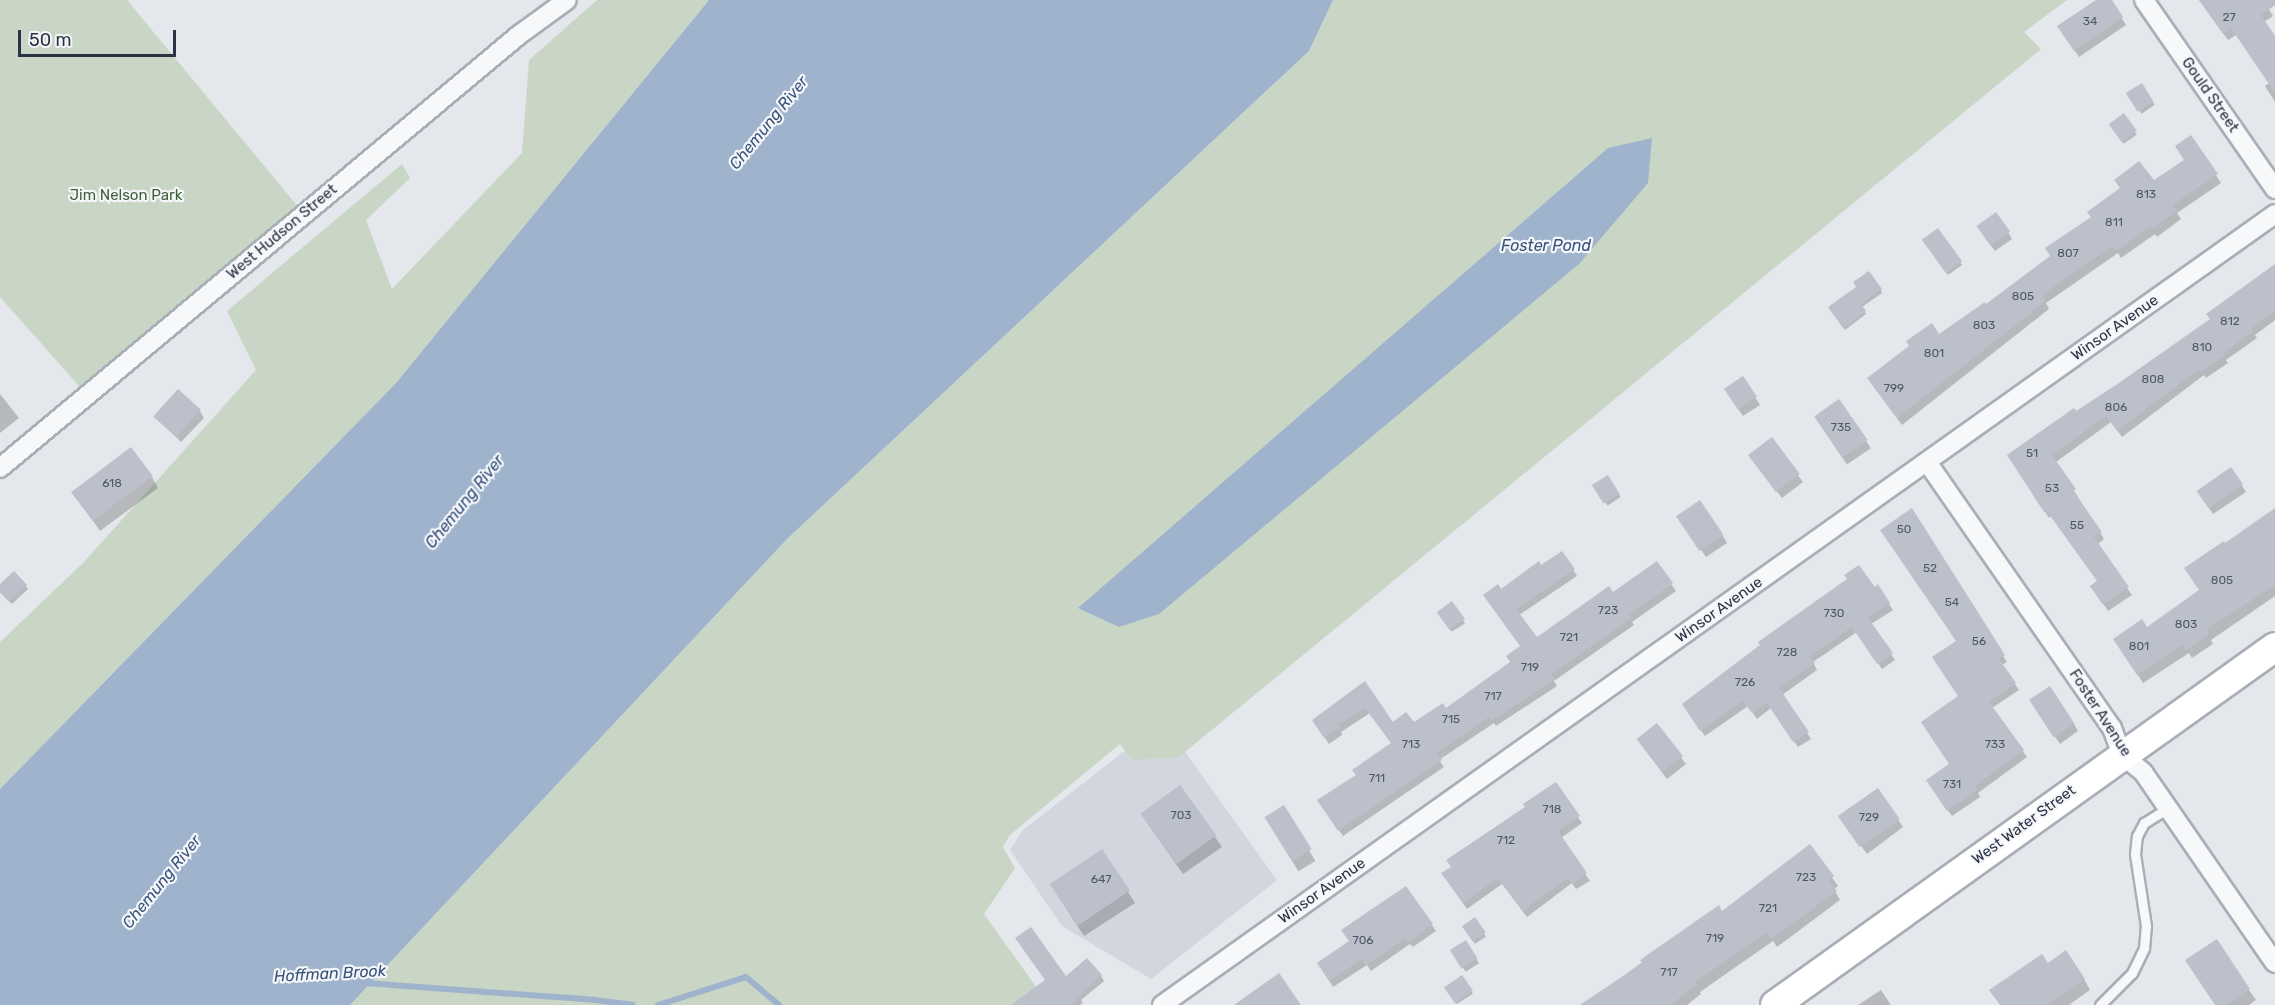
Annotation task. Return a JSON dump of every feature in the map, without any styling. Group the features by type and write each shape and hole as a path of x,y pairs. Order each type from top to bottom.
{"main road":[{"name":"West Water Street","path":"1775,1005 2275,647"}],"street":[{"name":"West Hudson Street","path":"0,468 519,35 567,0"},
{"name":"Gould Street","path":"2144,0 2275,189"},
{"name":"Winsor Avenue","path":"1162,1005 1186,998 1927,462 2275,214"},
{"name":"Foster Avenue","path":"1927,462 2112,728 2122,755 2143,772 2275,963"}],"lane":[{"path":"2100,1005 2132,973 2144,948 2146,926 2135,855 2137,836 2144,823 2168,808"}],"shaded area":[{"path":"1163,721 1277,880 1151,979 1062,926 1010,850 1023,830"}],"green space":[{"name":"Jim Nelson Park","path":"0,0 127,0 304,214 87,395 0,297"},
{"path":"597,0 709,0 396,383 0,789 0,642 84,562 256,370 227,311 402,164 410,178 366,220 392,289 522,153 529,60"},
{"path":"1333,0 2067,0 2024,32 2041,49 1179,757 1132,760 1120,744 1010,835 1003,847 1015,868 984,914 1049,1005 350,1005 787,539 1309,51"}],"water":[{"name":"Chemung River","path":"709,0 1333,0 1309,51 787,539 350,1005 0,1005 0,789 396,383"},
{"name":"Foster Pond","path":"1652,138 1648,183 1579,264 1159,614 1119,627 1078,608 1608,148"}],"building":[{"path":"2096,0 2112,0 2123,17 2074,51 2057,26"},
{"path":"2199,0 2275,0 2275,5 2261,15 2275,36 2275,93 2231,28 2223,34"},
{"path":"2142,83 2154,102 2138,112 2126,93"},
{"path":"2124,113 2137,131 2122,142 2109,124"},
{"path":"2191,135 2218,174 2173,205 2177,210 2152,230 2150,227 2116,251 2112,246 2042,295 2046,301 1897,418 1867,378 1909,346 1906,341 1932,323 1939,334 1985,302 1986,304 2050,256 2045,248 2091,217 2087,212 2120,188 2114,180 2139,161 2154,180 2184,160 2175,146"},
{"path":"1996,212 2010,231 1991,246 1977,226"},
{"path":"1938,228 1962,261 1946,273 1922,240"},
{"path":"2275,264 2275,311 2252,328 2254,331 2223,353 2225,355 2201,372 2199,369 2117,431 2106,416 2052,455 2076,489 2073,491 2102,532 2094,537 2129,587 2103,605 2090,586 2097,581 2046,510 2044,512 2007,455 2074,408 2076,411 2116,385 2210,319 2206,314"},
{"path":"1869,271 1882,289 1861,304 1866,311 1843,328 1828,307 1856,287 1853,282"},
{"path":"1743,376 1757,397 1738,410 1724,389"},
{"path":"178,389 201,410 176,437 153,416"},
{"path":"1839,399 1868,440 1843,457 1814,416"},
{"path":"1772,437 1800,474 1776,492 1748,455"},
{"path":"131,447 153,476 93,521 71,492"},
{"path":"2231,467 2243,484 2209,508 2197,491"},
{"path":"1608,475 1620,494 1604,504 1592,485"},
{"path":"1700,500 1723,535 1699,551 1676,516"},
{"path":"1912,508 2005,655 1999,659 2016,683 1989,702 2024,750 1975,786 1978,790 1947,811 1926,780 1949,764 1921,722 1958,696 1932,657 1956,641 1880,530"},
{"path":"2275,508 2275,585 2206,630 2209,634 2186,650 2182,645 2137,675 2113,639 2142,619 2147,627 2199,590 2184,568"},
{"path":"1562,551 1575,569 1516,609 1537,637 1609,586 1613,592 1657,561 1673,583 1629,615 1632,618 1551,674 1555,679 1491,721 1489,717 1436,753 1442,760 1338,831 1317,800 1356,775 1352,770 1391,743 1365,708 1338,725 1340,728 1324,738 1312,720 1365,681 1393,722 1406,712 1414,722 1443,703 1446,708 1510,662 1506,656 1520,646 1483,595 1498,584 1501,589 1539,561 1541,565"},
{"path":"1859,565 1875,587 1878,584 1890,603 1868,618 1893,653 1877,664 1852,627 1810,656 1815,663 1779,688 1809,732 1793,742 1767,703 1752,713 1743,701 1700,731 1682,704 1760,645 1758,642 1847,579 1844,575"},
{"path":"14,571 27,585 9,602 0,592 0,584"},
{"path":"1452,601 1465,619 1450,630 1437,612"},
{"path":"2050,686 2075,724 2054,737 2029,700"},
{"path":"1657,723 1683,756 1662,772 1637,739"},
{"path":"1556,782 1580,816 1558,831 1587,873 1572,884 1568,878 1523,911 1498,878 1463,903 1441,873 1451,867 1446,860 1525,807 1523,804"},
{"path":"1180,785 1216,835 1177,864 1140,814"},
{"path":"1878,788 1900,819 1860,847 1838,816"},
{"path":"1284,805 1312,849 1292,861 1264,817"},
{"path":"1810,844 1834,876 1829,880 1837,891 1771,939 1767,933 1695,982 1697,985 1670,1005 1580,1005 1642,963 1640,960 1719,905 1722,911"},
{"path":"1102,849 1130,890 1078,926 1050,884"},
{"path":"1406,886 1433,924 1408,942 1406,938 1366,965 1362,959 1329,981 1317,963 1349,941 1341,930"},
{"path":"1475,917 1486,933 1473,942 1462,926"},
{"path":"1031,927 1066,976 1087,958 1102,975 1070,1005 1011,1005 1045,980 1015,938"},
{"path":"2217,939 2250,989 2226,1005 2215,1005 2185,960"},
{"path":"1466,940 1478,959 1462,969 1450,950"},
{"path":"2066,950 2085,979 2047,1005 2000,1005 1989,990 2042,954 2048,963"},
{"path":"1279,973 1301,1005 1234,1005"},
{"path":"1462,975 1473,991 1455,1003 1444,988"}],"waterway":[{"name":"Hoffman Brook","path":"658,1005 746,977 779,1005"},
{"name":"Hoffman Brook","path":"365,983 633,1005"}]}
